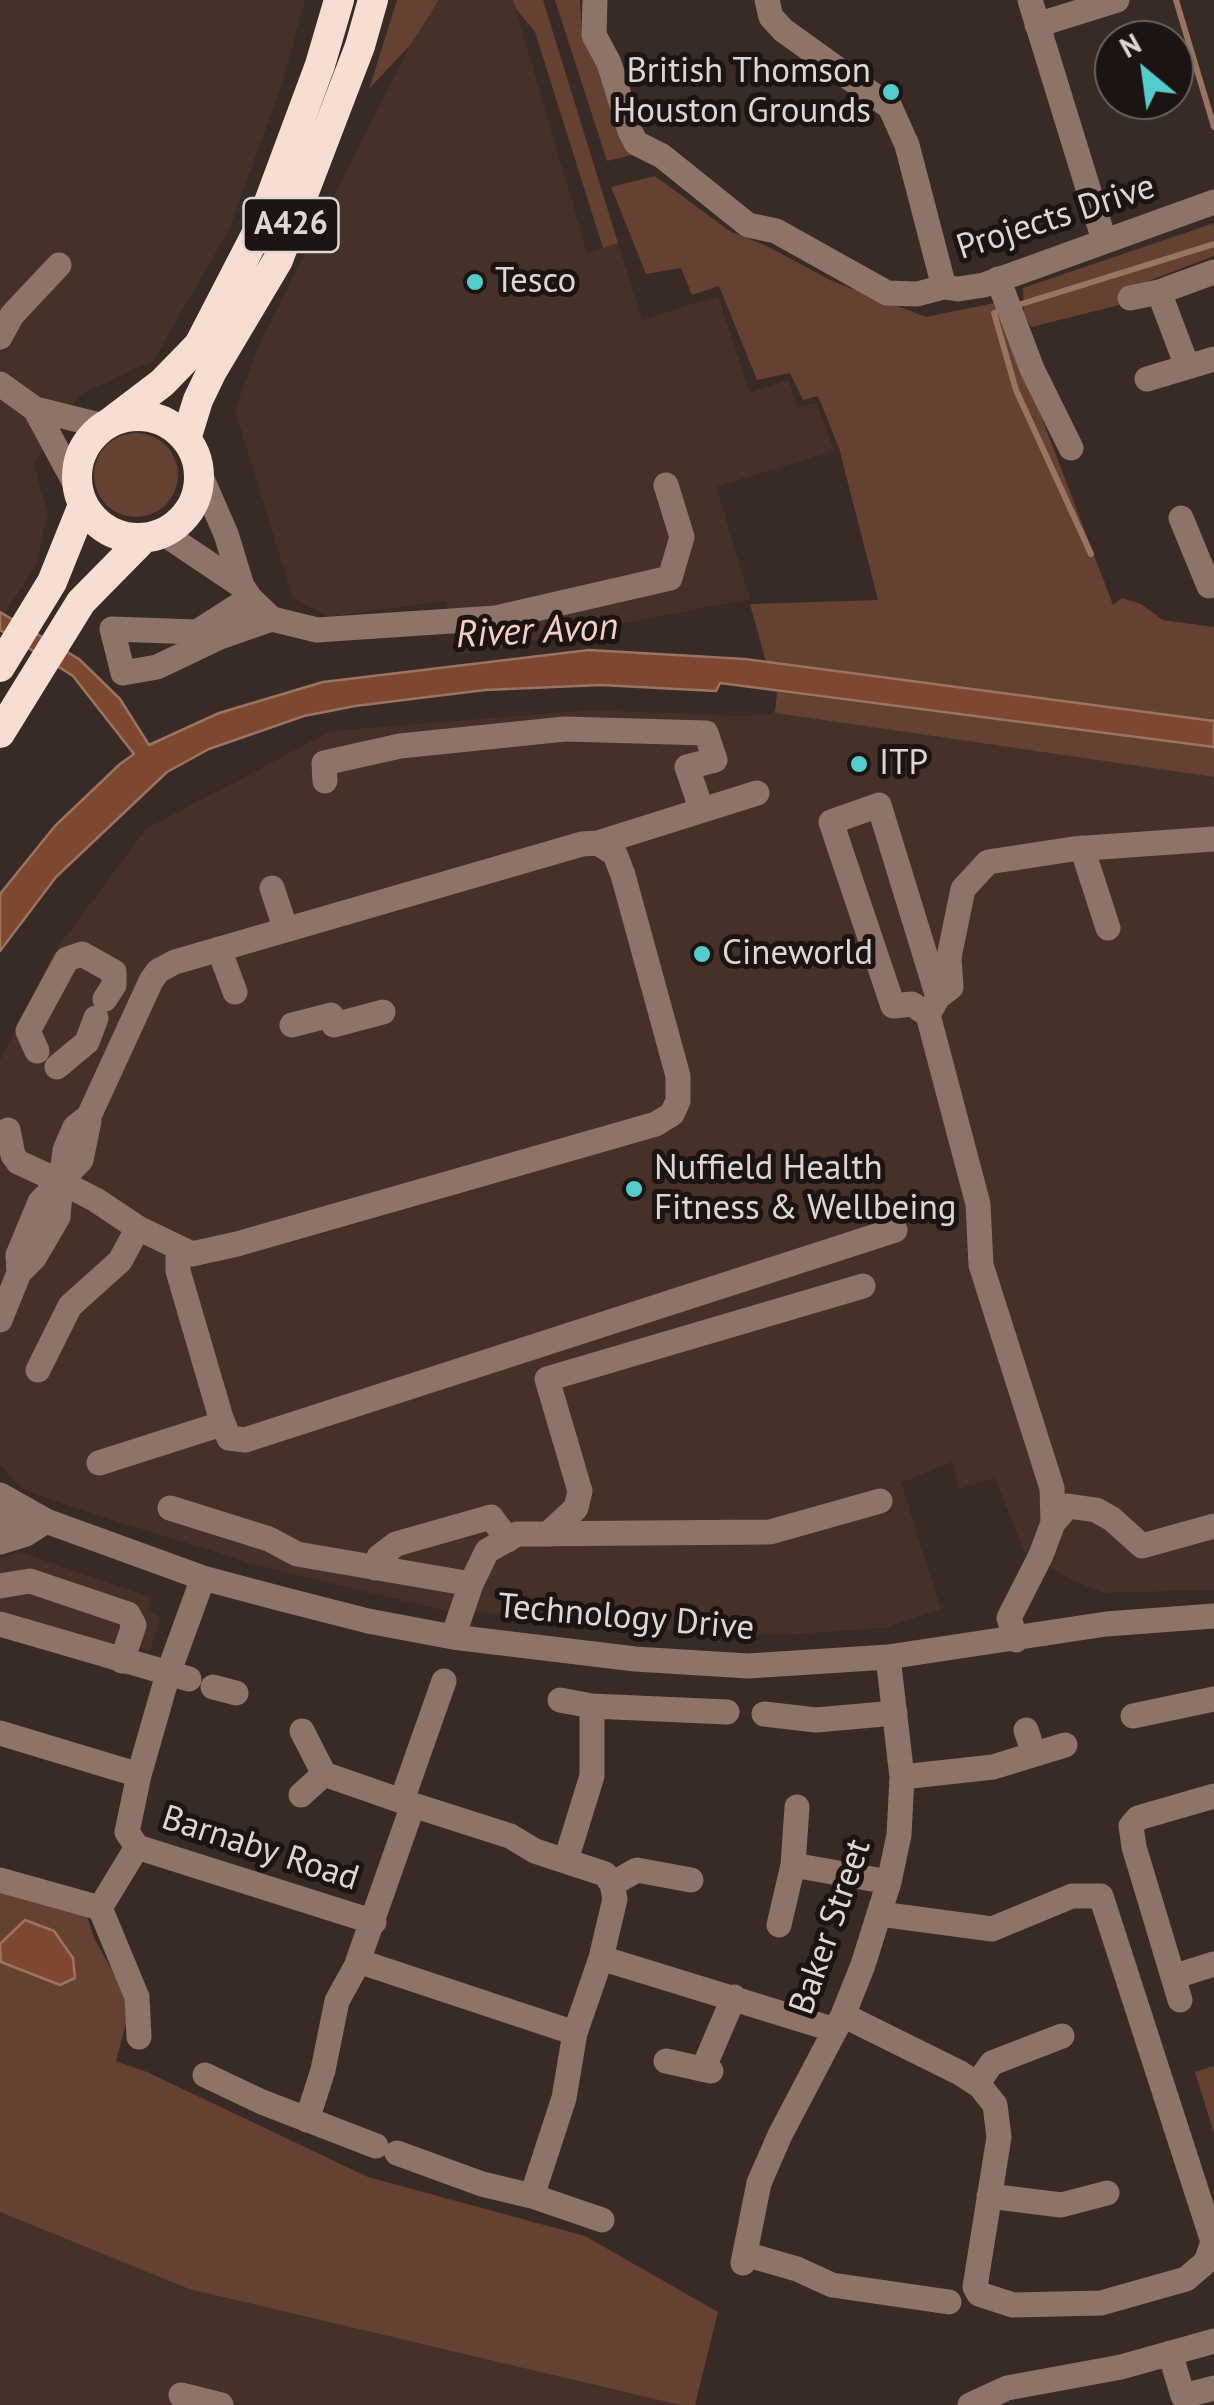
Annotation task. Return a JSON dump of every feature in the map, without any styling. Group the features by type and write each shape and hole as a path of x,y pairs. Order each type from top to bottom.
{"highway":[{"name":"A426","path":"108,424 162,383 199,345 259,230 314,82 339,0"},
{"name":"A426","path":"186,439 212,371 278,260 374,0"},
{"path":"0,733 81,602 154,536 186,515 195,501 199,472 186,439 159,419 141,416 108,424 84,447 77,467 80,495 96,523 117,535 154,536"},
{"path":"6,658 52,582 80,495"}],"street":[{"name":"Projects Drive","path":"595,0 594,35 636,142 662,156 748,225 776,231 887,294 1000,284 1104,240 1214,202"},
{"path":"767,0 772,17 784,30 890,107 908,145 944,287"},
{"path":"1104,240 1034,12 1116,0"},
{"path":"0,337 12,315 59,264"},
{"path":"1130,298 1214,272"},
{"path":"1000,284 1032,369 1071,448"},
{"path":"1159,292 1187,366"},
{"path":"1148,379 1214,358"},
{"path":"0,384 35,409 108,424"},
{"path":"35,409 80,495"},
{"path":"199,472 246,592"},
{"path":"154,536 246,592 272,619 294,627 318,630 475,621 670,578 682,536 666,485"},
{"path":"1181,518 1206,555 1208,586"},
{"path":"246,592 197,632 112,629 123,672 157,667 220,636 272,619"},
{"path":"325,782 324,764 400,746 565,729 706,733 715,760 687,767 701,808"},
{"path":"0,1320 19,1273 18,1255 40,1202 61,1182 65,1150 76,1126 89,1116 158,971 220,949 582,844 598,843 757,793"},
{"path":"933,1006 893,1006 831,822 879,804 933,1006 978,1204 982,1265 1052,1488 1052,1523 1041,1555 1009,1618 1016,1640"},
{"path":"933,1006 951,987 950,957 963,889 988,862 1082,848 1214,839"},
{"path":"8,1130 18,1162 96,1200 178,1250 192,1254 656,1124 672,1114 678,1100 678,1076 616,854 598,843"},
{"path":"1082,848 1108,928"},
{"path":"272,888 286,930"},
{"path":"220,949 235,992"},
{"path":"82,954 114,972 114,985 87,1042 47,1059 28,1032 66,959 82,954"},
{"path":"292,1026 382,1012"},
{"path":"38,1370 70,1306 120,1260 138,1228"},
{"path":"178,1250 178,1271 221,1418 230,1438 245,1440 895,1230"},
{"path":"548,1534 576,1508 580,1491 547,1379 863,1286"},
{"path":"99,1463 218,1425 221,1418"},
{"name":"Technology Drive","path":"0,1495 46,1521 203,1578 368,1622 453,1638 635,1659 748,1666 888,1657 1106,1624 1214,1616"},
{"path":"453,1638 487,1551 517,1534 770,1532 880,1501"},
{"path":"1052,1523 1068,1506 1096,1510 1142,1546 1214,1526"},
{"path":"170,1508 268,1540 296,1554 472,1584"},
{"path":"376,1568 379,1557 396,1544 491,1517 508,1540"},
{"name":"Technology Drive","path":"0,1520 46,1521"},
{"path":"0,1542 26,1534 46,1521"},
{"name":"Barnaby Road","path":"203,1578 201,1683 139,1775 127,1832 137,1847 374,1922 337,2002 323,2070 307,2120"},
{"path":"0,1586 30,1581 128,1614 134,1626 122,1661"},
{"path":"0,1624 201,1683"},
{"name":"Baker Street","path":"888,1657 902,1777 900,1835 889,1882 839,2023 759,2184 744,2259 798,2269 832,2285 948,2302"},
{"path":"374,1922 444,1681"},
{"path":"1133,1716 1214,1699"},
{"path":"560,1700 592,1706 728,1712"},
{"path":"566,1860 592,1776 592,1706"},
{"path":"764,1714 816,1720 895,1713"},
{"path":"302,1731 324,1774 510,1836 535,1851 604,1874 612,1884 616,1899 601,1958 575,2033 564,2098 532,2196"},
{"path":"0,1733 139,1775"},
{"path":"902,1777 993,1767 1030,1742 1065,1745"},
{"path":"301,1794 324,1774"},
{"path":"1214,1796 1138,1818 1131,1826 1177,1988 1214,1964"},
{"path":"779,1925 793,1865 797,1808"},
{"path":"100,1908 137,1847"},
{"path":"793,1865 889,1882"},
{"path":"612,1884 638,1870 691,1880"},
{"path":"6,1882 100,1908"},
{"path":"601,1958 839,2023 977,2084 996,2106 999,2137 975,2288 980,2294 1013,2305 1101,2303 1186,2278 1206,2262 1213,2242 1100,1896 1072,1896 992,1930 880,1914"},
{"path":"100,1908 138,1997 139,2036"},
{"path":"358,1960 575,2033"},
{"path":"666,2061 707,2070 734,1997"},
{"path":"977,2084 992,2063 1062,2036"},
{"path":"205,2076 307,2120 482,2184 602,2220"},
{"path":"990,2196 1061,2205 1107,2192"},
{"path":"970,2405 1007,2388 1121,2368 1214,2341"},
{"path":"1170,2353 1183,2396 1214,2388"},
{"path":"181,2396 221,2405"}],"shaded area":[{"path":"0,0 305,0 282,84 229,230 153,361 79,395 33,464 48,513 36,565 0,621"},
{"path":"397,0 439,0 411,44 369,89"},
{"path":"439,0 513,0 587,253 618,243 642,320 718,296 750,393 789,380 797,407 817,403 834,451 716,487 750,599 460,655 446,601 328,617 293,598 235,410 259,344 411,44"},
{"path":"513,0 543,0 618,243 603,248 535,32"},
{"path":"555,0 580,0 582,38 601,72 612,117 631,155 607,161"},
{"path":"655,176 731,232 765,245 832,281 926,317 994,303 1010,334 1113,605 1122,598 1141,604 1163,620 1214,627 1214,721 766,662 750,604 878,600 839,448 818,396 803,400 790,373 757,380 719,286 692,295 681,268 646,274 611,187"},
{"path":"1214,223 1214,256 1127,289 1123,304 1031,327 1024,314 1023,288"},
{"path":"128,433 144,433 160,440 171,451 178,475 175,491 166,505 144,517 128,517 112,510 101,499 94,483 94,467 101,451 112,440"},
{"path":"0,612 79,659 120,699 149,745 219,713 323,682 589,650 745,659 1214,721 1214,747 720,683 716,691 601,685 485,690 355,706 304,716 209,749 167,772 56,877 0,951 0,894 55,826 134,754 73,676 0,630"},
{"path":"777,692 1214,747 1214,777 775,713"},
{"path":"591,710 743,716 775,713 1214,777 1214,1590 1104,1593 1066,1577 1024,1551 995,1478 959,1489 952,1462 901,1483 941,1609 885,1628 779,1635 602,1628 506,1614 441,1610 253,1564 77,1509 24,1490 0,1465 0,1060 54,952 146,829 331,731"},
{"path":"20,1552 151,1597 148,1611 161,1616 150,1651 137,1646 128,1676 7,1636 0,1638 0,1558"},
{"path":"0,1892 87,1916 94,1938 131,2004 116,2061 368,2177 585,2236 718,2312 695,2405 680,2405 189,2289 0,2212"},
{"path":"25,1920 54,1931 73,1958 75,1978 60,1985 1,1962 0,1944"},
{"path":"1214,2066 1214,2133 1195,2072"},
{"path":"0,2212 189,2289 680,2405 0,2405"}],"waterway":[{"path":"1176,0 1214,127"},
{"path":"1015,306 1214,244"},
{"path":"1003,310 994,313 1016,390 1091,554"}],"place":[{"name":"British Thomson Houston Grounds","path":"891,92"},
{"name":"Tesco","path":"475,282"},
{"name":"ITP","path":"859,764"},
{"name":"Cineworld","path":"702,954"},
{"name":"Nuffield Health Fitness & Wellbeing","path":"634,1189"}],"water label":[{"name":"River Avon","path":"537,632"}]}
